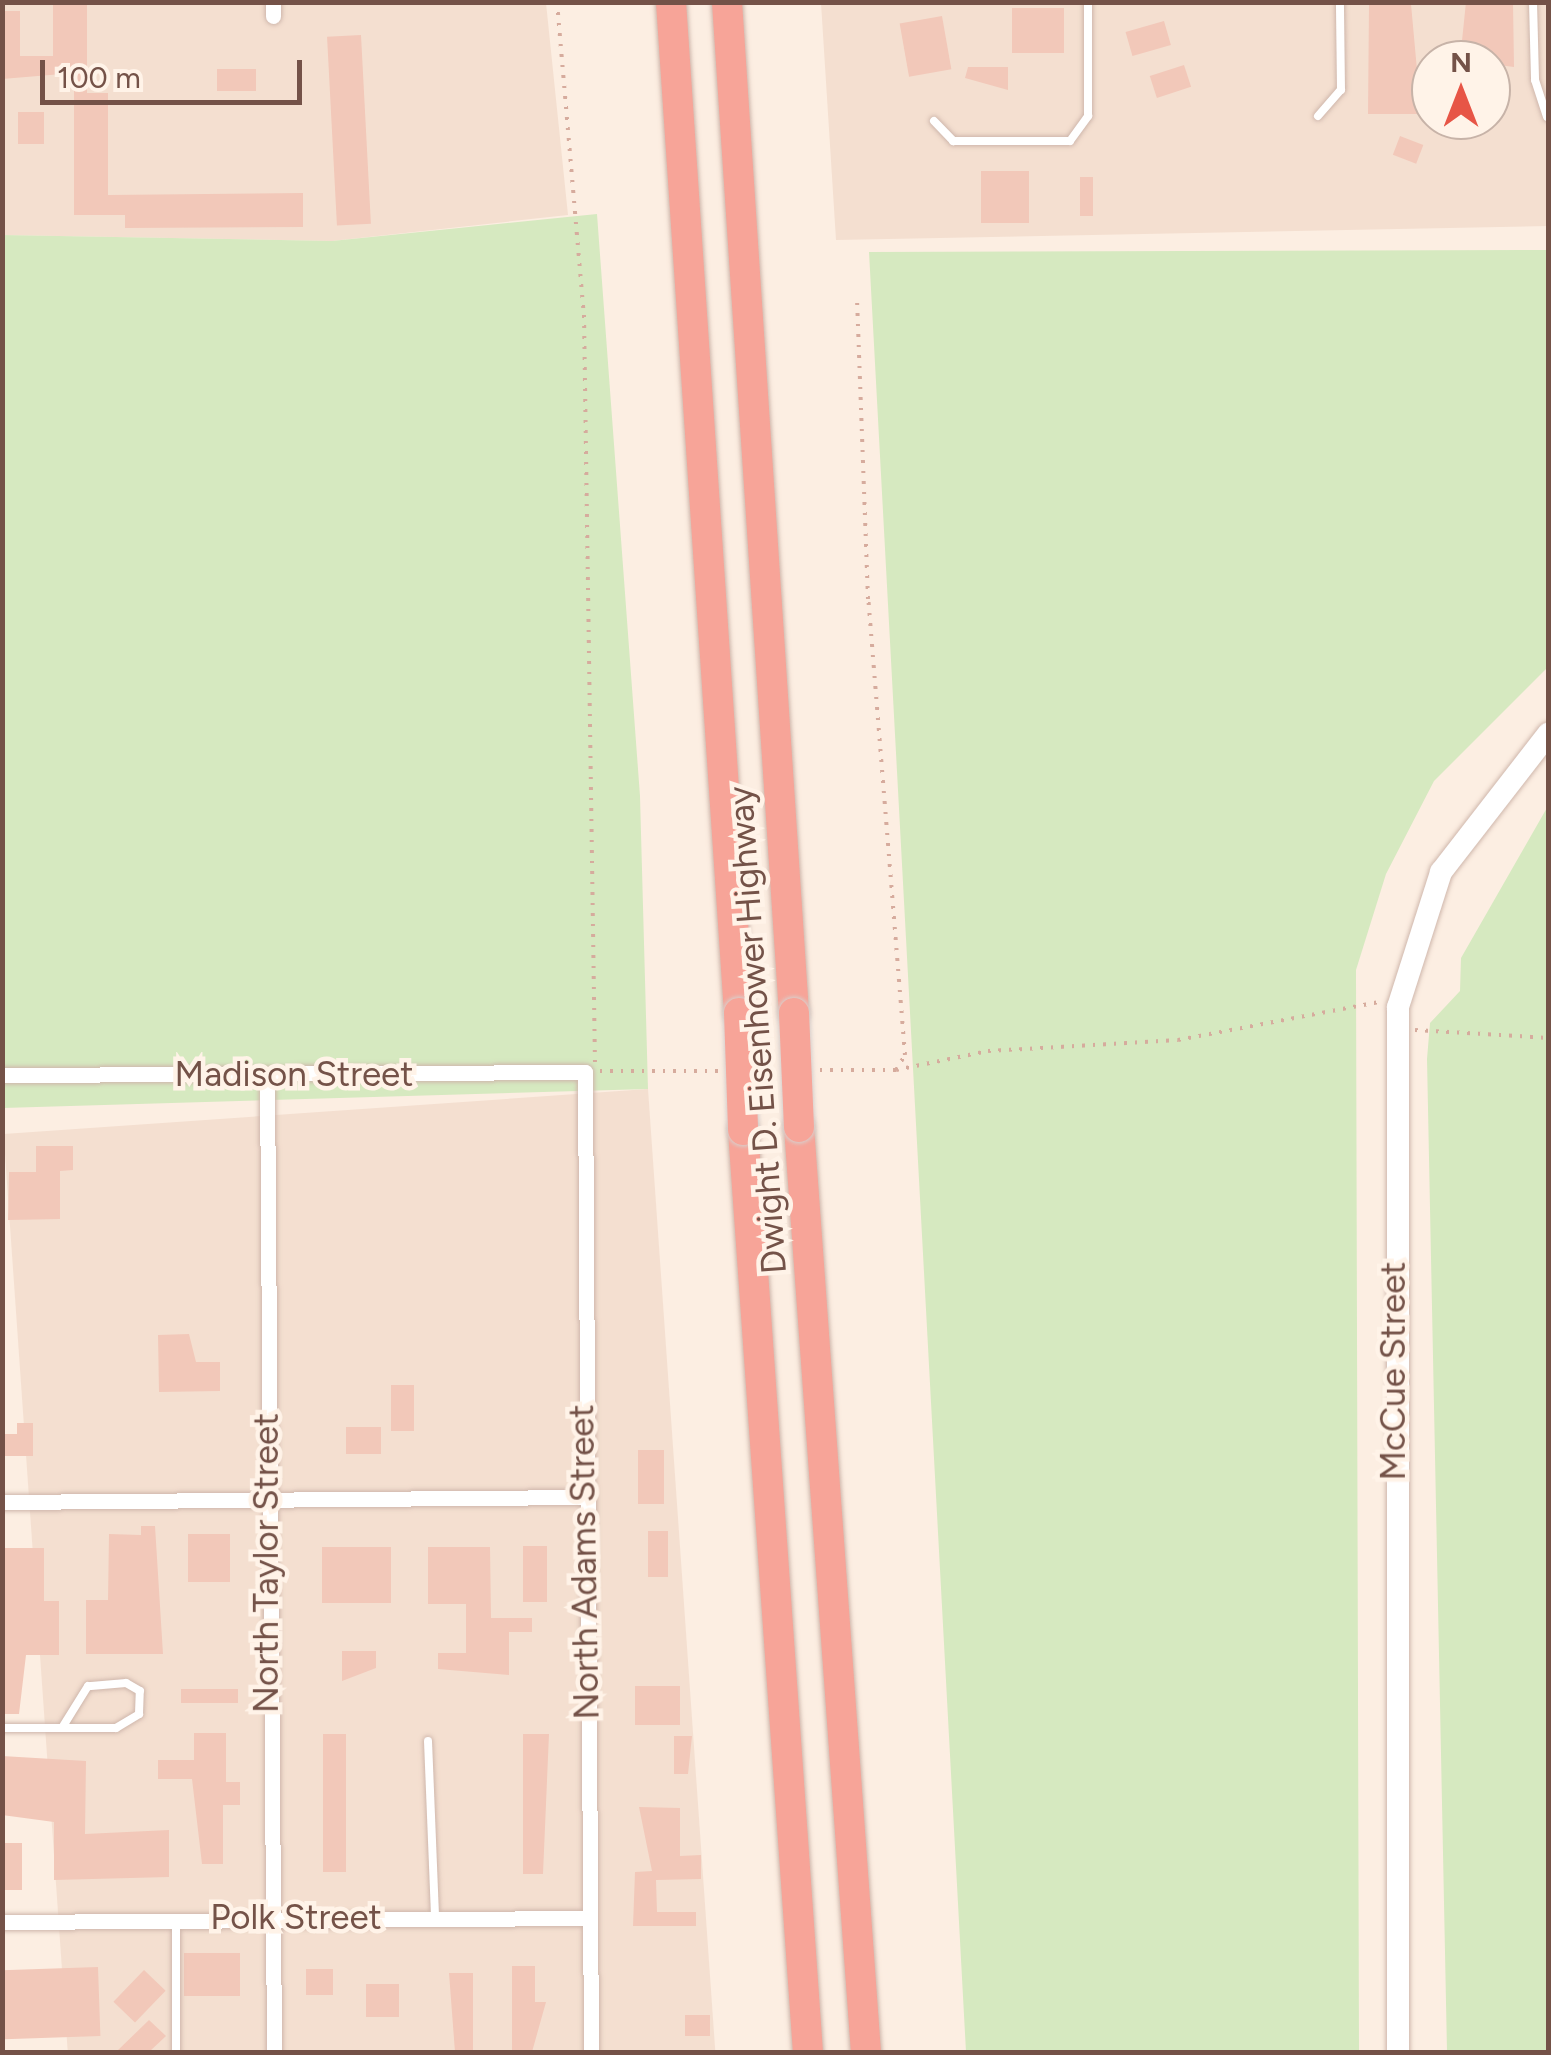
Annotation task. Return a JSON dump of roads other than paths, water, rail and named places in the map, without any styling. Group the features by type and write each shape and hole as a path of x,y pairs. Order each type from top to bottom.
{"highway":[{"name":"Dwight D. Eisenhower Highway","path":"671,2 739,1013 743,1130 808,2052"},
{"name":"Dwight D. Eisenhower Highway","path":"727,2 799,1127 866,2052"}],"main road":[{"name":"McCue Street","path":"1398,2052 1399,1001 1441,872 1548,734"}],"street":[{"name":"Madison Street","path":"2,1076 590,1072"},
{"name":"North Adams Street","path":"590,1072 582,1498 591,2052"},
{"name":"North Taylor Street","path":"267,1074 265,1500 268,1915 274,2052"},
{"path":"2,1502 582,1498"},
{"name":"Polk Street","path":"2,1922 268,1915 589,1918"}],"lane":[{"path":"934,121 953,141 1070,141 1088,116 1088,2"},
{"path":"1318,116 1341,90 1340,2"},
{"path":"1532,2 1535,80 1547,117"},
{"path":"2,1728 62,1728 116,1728 140,1714 140,1692 126,1683 88,1686 62,1728"},
{"path":"428,1741 435,1917"},
{"path":"176,1918 176,2052"}]}
